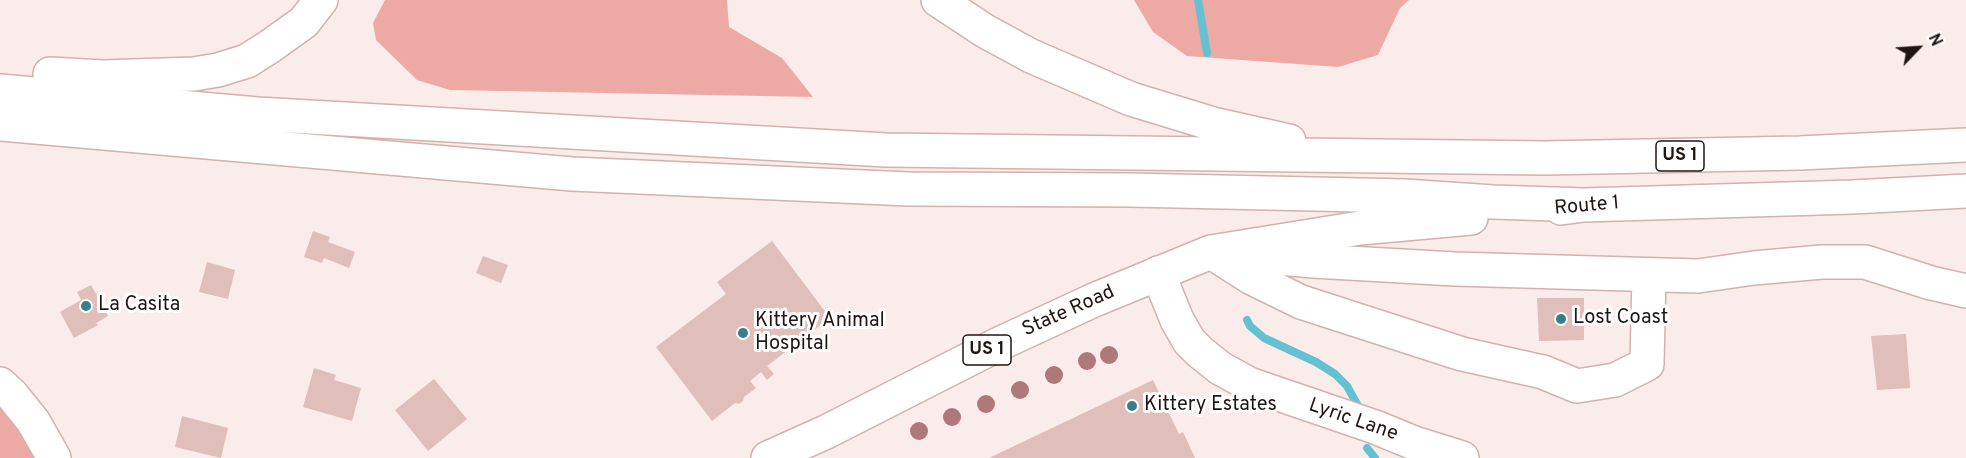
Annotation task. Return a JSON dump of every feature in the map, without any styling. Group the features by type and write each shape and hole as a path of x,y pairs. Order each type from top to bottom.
{"main road":[{"path":"10,82 194,74 218,70 247,61 269,47 303,22 321,0"},
{"name":"US 1","path":"938,0 985,31 1031,56 1131,99 1213,124 1273,138 1395,156 1642,157 1800,153 1966,145"},
{"path":"10,82 257,114 886,150 1395,156"},
{"path":"0,124 584,174 909,189 1130,190 1381,196 1584,205"},
{"name":"Route 1","path":"1211,252 1371,227 1499,217 1584,205 1842,198 1966,190"},
{"path":"1211,252 1252,278 1301,302 1461,354 1543,372 1577,386 1615,380 1647,364 1649,275"},
{"path":"1211,252 1313,261 1443,268 1698,276 1822,262 1865,262 1931,283 1966,291"},
{"name":"State Road","path":"768,458 826,432 999,344 1158,273 1211,252"},
{"name":"Lyric Lane","path":"1158,273 1189,341 1220,368 1259,388 1462,458"},
{"path":"0,384 33,421 54,458"}],"shaded area":[{"path":"385,0 727,0 729,27 782,58 813,97 450,90 417,80 376,40 373,23"},
{"path":"1134,0 1409,0 1400,8 1378,55 1338,67 1187,56 1153,32"},
{"path":"0,407 19,429 34,458 0,458"}],"building":[{"path":"313,231 330,237 328,242 355,252 349,268 324,258 322,263 304,257"},
{"name":"Kittery Animal Hospital","path":"772,241 830,318 767,366 774,374 767,380 761,372 750,381 756,388 744,397 743,401 739,404 735,403 712,421 656,347 726,294 717,282"},
{"path":"483,256 508,265 501,283 476,273"},
{"path":"207,262 235,270 228,299 199,292"},
{"name":"La Casita","path":"91,285 108,316 96,323 98,325 74,338 60,312 81,300 77,292"},
{"name":"Lost Coast","path":"1537,298 1584,298 1584,340 1539,341"},
{"path":"1906,334 1910,388 1877,390 1871,336"},
{"path":"314,368 336,375 334,380 361,388 352,421 303,407"},
{"path":"434,379 467,419 428,451 395,410"},
{"name":"Kittery Estates","path":"1153,380 1179,434 1183,432 1195,458 989,458"},
{"path":"182,416 228,428 221,458 175,447"}],"waterway":[{"path":"1198,0 1207,53"},
{"path":"1247,320 1250,326 1264,338 1316,362 1335,374 1347,386 1358,406"},
{"path":"1367,448 1375,458"}],"place":[{"name":"La Casita","path":"86,306"},
{"name":"Lost Coast","path":"1561,319"},
{"name":"Kittery Animal Hospital","path":"743,333"},
{"name":"Kittery Estates","path":"1132,406"}]}
